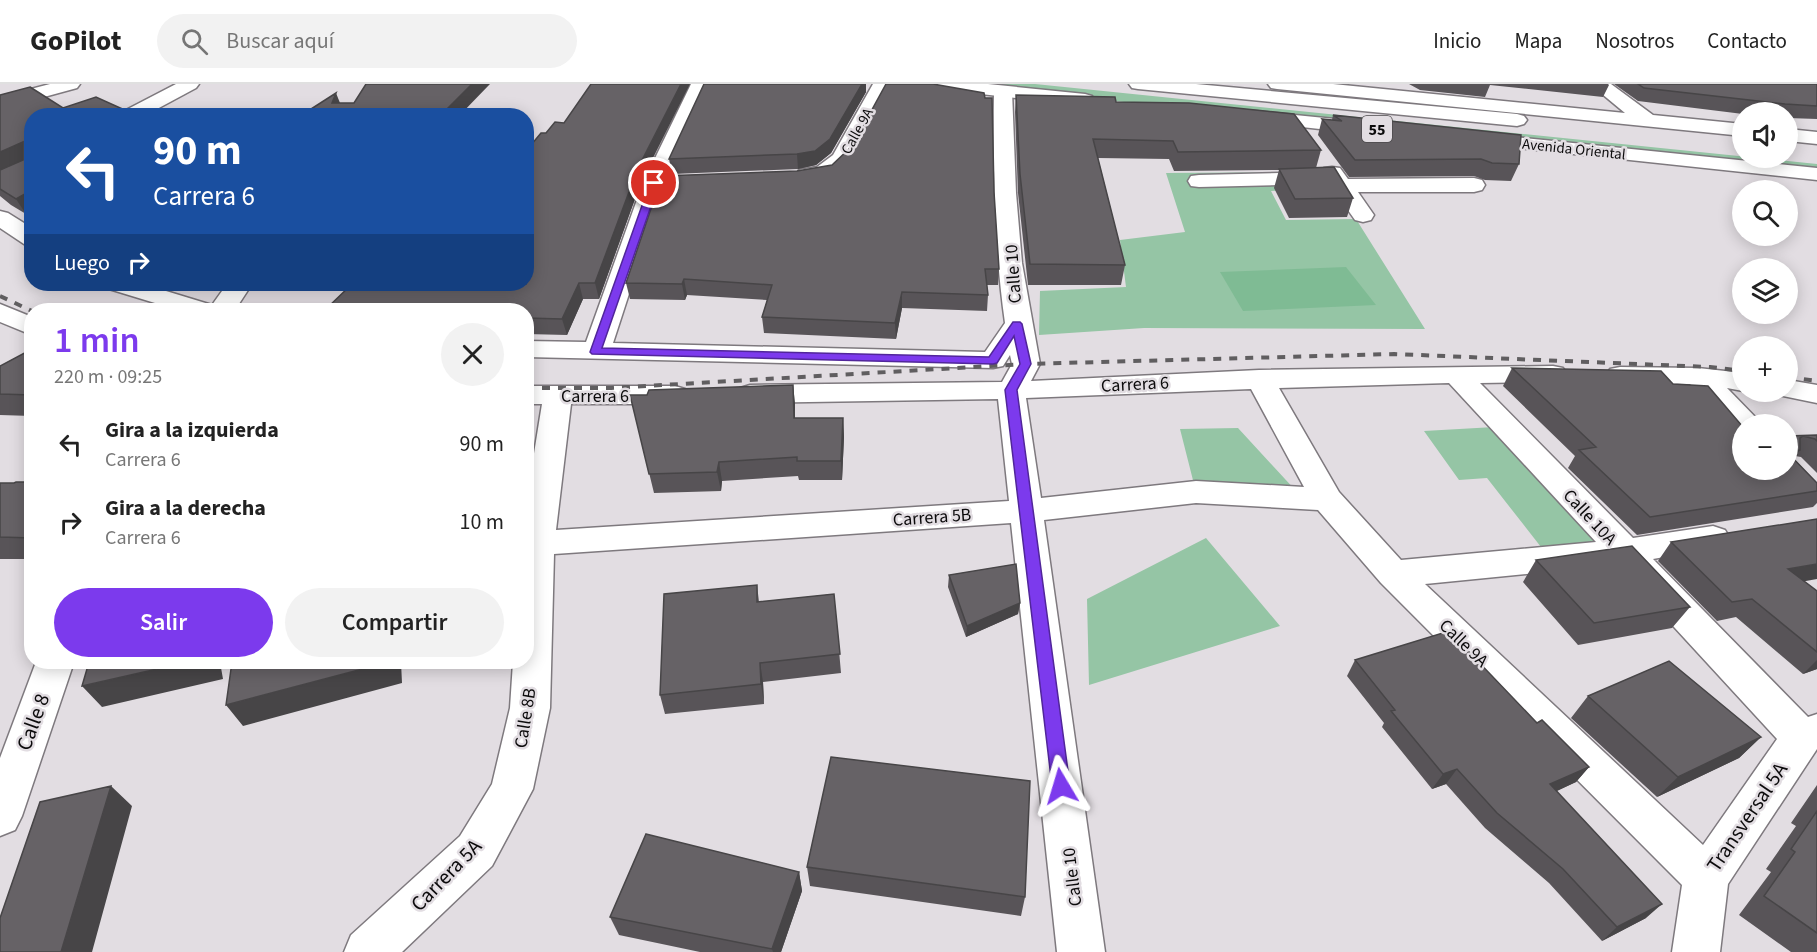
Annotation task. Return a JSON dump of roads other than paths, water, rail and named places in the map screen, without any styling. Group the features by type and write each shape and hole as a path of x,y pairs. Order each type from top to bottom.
{"street":[{"path":"0,103 70,84"},
{"path":"139,108 161,90 190,84"},
{"path":"596,352 654,183 700,84"},
{"name":"Calle 9A","path":"786,178 825,172 841,159 882,84"},
{"path":"937,84 1108,102"},
{"name":"Avenida Oriental","path":"1138,84 1653,127 1732,130"},
{"path":"1276,84 1312,100"},
{"name":"Avenida Oriental","path":"1276,84 1653,127 1732,141"},
{"path":"1599,84 1653,127"},
{"name":"Calle 10","path":"1003,91 1004,156 1017,324 1026,364 1011,390 1081,952"},
{"name":"55","path":"1236,115 1388,130"},
{"path":"1294,121 1308,140"},
{"path":"1798,136 1817,138"},
{"name":"Avenida Oriental","path":"1458,137 1817,174"},
{"path":"1798,149 1817,151"},
{"path":"1322,159 1363,215"},
{"path":"1198,181 1474,185"},
{"path":"654,183 678,182"},
{"path":"0,218 24,234"},
{"path":"141,291 179,303"},
{"path":"0,312 24,323"},
{"path":"534,349 993,360 1017,324"},
{"name":"Carrera 6","path":"542,396 1011,390 1259,378 1455,374 1698,376 1732,381"},
{"name":"Calle 10A","path":"1455,374 1623,552 1809,734"},
{"path":"1698,376 1737,414"},
{"name":"Calle 9A","path":"1259,378 1327,499 1393,574 1706,878"},
{"path":"1798,391 1817,394"},
{"name":"Calle 8B","path":"534,614 542,396"},
{"name":"Carrera 5B","path":"537,543 1025,512 1197,492 1327,499"},
{"path":"1393,574 1623,552 1749,532"},
{"name":"Calle 8","path":"0,816 52,669"},
{"name":"Calle 8B","path":"512,789 530,708 532,669"},
{"name":"Transversal 5A","path":"1696,952 1706,878 1809,734"},
{"name":"Carrera 5A","path":"368,952 476,851 512,789"}],"railway":[{"path":"0,296 24,307"},
{"path":"534,388 611,388 1026,364 1394,354 1732,370"},
{"path":"1798,378 1817,381"}]}
